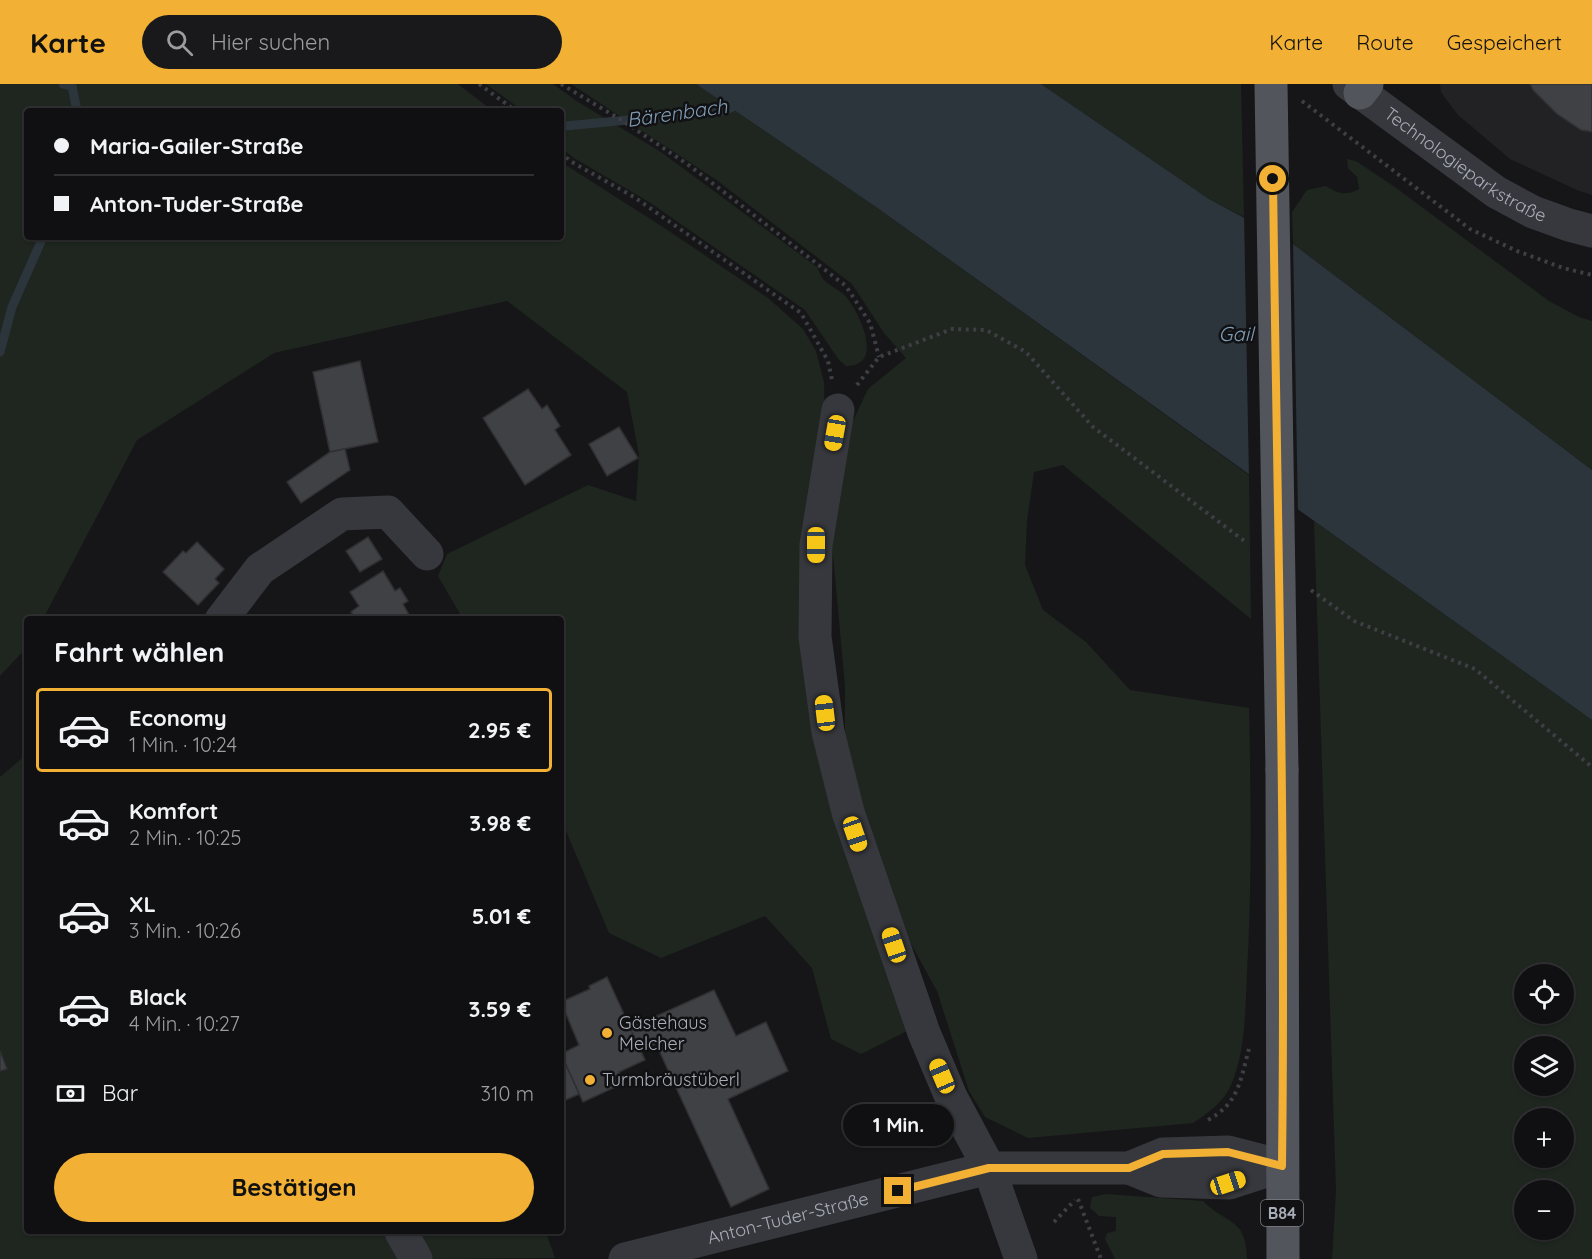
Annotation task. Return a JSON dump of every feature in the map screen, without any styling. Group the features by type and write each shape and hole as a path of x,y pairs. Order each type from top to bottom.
{"main road":[{"name":"B84","path":"1283,1259 1282,770 1285,91"}],"street":[{"name":"Technologieparkstraße","path":"1359,87 1496,192 1533,212 1592,231"},
{"path":"838,410 816,545 815,637 828,732 848,812 924,1033 951,1097 989,1168 1021,1259"},
{"path":"224,616 260,569 342,514 388,512 427,554"},
{"name":"Anton-Tuder-Straße","path":"625,1259 989,1168 1129,1168 1161,1181 1228,1183 1282,1166"},
{"path":"402,1234 416,1259"}],"path":[{"path":"479,84 512,108"},
{"path":"561,84 623,121 690,166 846,286 870,323 879,357 952,329 986,330 1026,352 1093,427 1248,544"},
{"path":"1285,91 1470,229 1526,255 1592,275"},
{"path":"564,155 570,161 634,197 801,314 828,360 838,410"},
{"path":"1306,586 1354,621 1475,669 1592,767"},
{"path":"1054,1222 1078,1197 1101,1259"}],"shaded area":[{"path":"0,84 458,84 489,108 24,108 24,240 564,240 564,164 768,298 803,329 816,351 824,382 825,424 802,612 911,1029 861,1054 831,1039 812,968 765,916 661,958 609,933 564,826 564,616 461,616 438,576 447,554 588,485 636,501 639,455 627,392 507,301 274,353 137,440 45,616 24,616 24,650 0,676"},
{"path":"486,84 553,84 578,102 661,152 817,267 823,279 845,295 863,327 867,349 864,358 858,364 846,366 839,360 805,310 649,202 564,150 564,108 519,108"},
{"path":"571,84 696,84 876,207 1249,475 1251,619 1063,465 1034,472 1027,521 1025,565 1043,610 1086,642 1130,690 1249,708 1250,907 1242,1044 1236,1072 1228,1091 1215,1107 1193,1123 1028,1138 985,1117 969,1091 937,991 900,924 845,749 845,686 831,533 852,423 868,389 906,358 884,333 852,284 715,179"},
{"path":"1041,84 1241,84 1244,217 1209,199"},
{"path":"1440,84 1592,84 1592,195 1510,159 1458,115 1441,92"},
{"path":"1347,159 1356,161 1392,185 1549,301 1579,317 1592,321 1592,470 1293,244 1292,212 1307,190 1326,186 1334,191 1346,193 1359,189 1357,177 1348,168"},
{"path":"1314,521 1592,720 1592,1259 1332,1259 1336,1190"},
{"path":"24,757 24,1234 384,1234 397,1259 0,1259 0,777"},
{"path":"1106,1194 1203,1201 1239,1228 1246,1245 1247,1259 1115,1259 1105,1239 1107,1233 1116,1231 1116,1217 1099,1216 1090,1208 1092,1197"},
{"path":"412,1234 547,1234 555,1258 426,1259"}],"water":[{"name":"Gail","path":"696,84 1041,84 1209,199 1293,244 1592,470 1592,720 876,207"}],"pier":[{"path":"1244,214 1293,240 1298,513 1249,478"}],"building":[{"path":"1530,84 1592,84 1592,132 1581,130 1557,114"},
{"path":"360,361 378,442 330,452 313,372"},
{"path":"528,389 542,409 547,405 560,426 555,430 571,455 525,485 483,418"},
{"path":"619,427 638,458 607,476 589,444"},
{"path":"345,449 350,470 301,503 287,482 330,452"},
{"path":"368,537 382,559 360,572 346,551"},
{"path":"197,542 224,569 215,579 219,583 198,605 163,572 183,551 186,553"},
{"path":"383,571 395,591 400,588 408,601 403,604 410,616 354,616 351,612 359,606 350,592"},
{"path":"607,977 645,1060 619,1072 624,1083 583,1102 564,1061 564,1052 579,1045 564,1009 564,1001 590,989 589,986"},
{"path":"714,990 736,1036 766,1022 788,1071 728,1099 769,1189 731,1207 656,1044 641,1051 630,1028"},
{"path":"0,1051 7,1069 0,1071"},
{"path":"564,1061 579,1094 564,1101"}],"waterway":[{"path":"63,84 72,86 76,108"},
{"name":"Bärenbach","path":"565,126 723,111 740,104"},
{"name":"Bärenbach","path":"0,352 12,307 42,240"}],"place":[{"name":"Gästehaus Melcher","path":"607,1033"},
{"name":"Turmbräustüberl","path":"590,1080"}],"route":[{"path":"898,1191 989,1168 1129,1168 1163,1154 1228,1152 1282,1166 1284,981 1273,179"}]}
